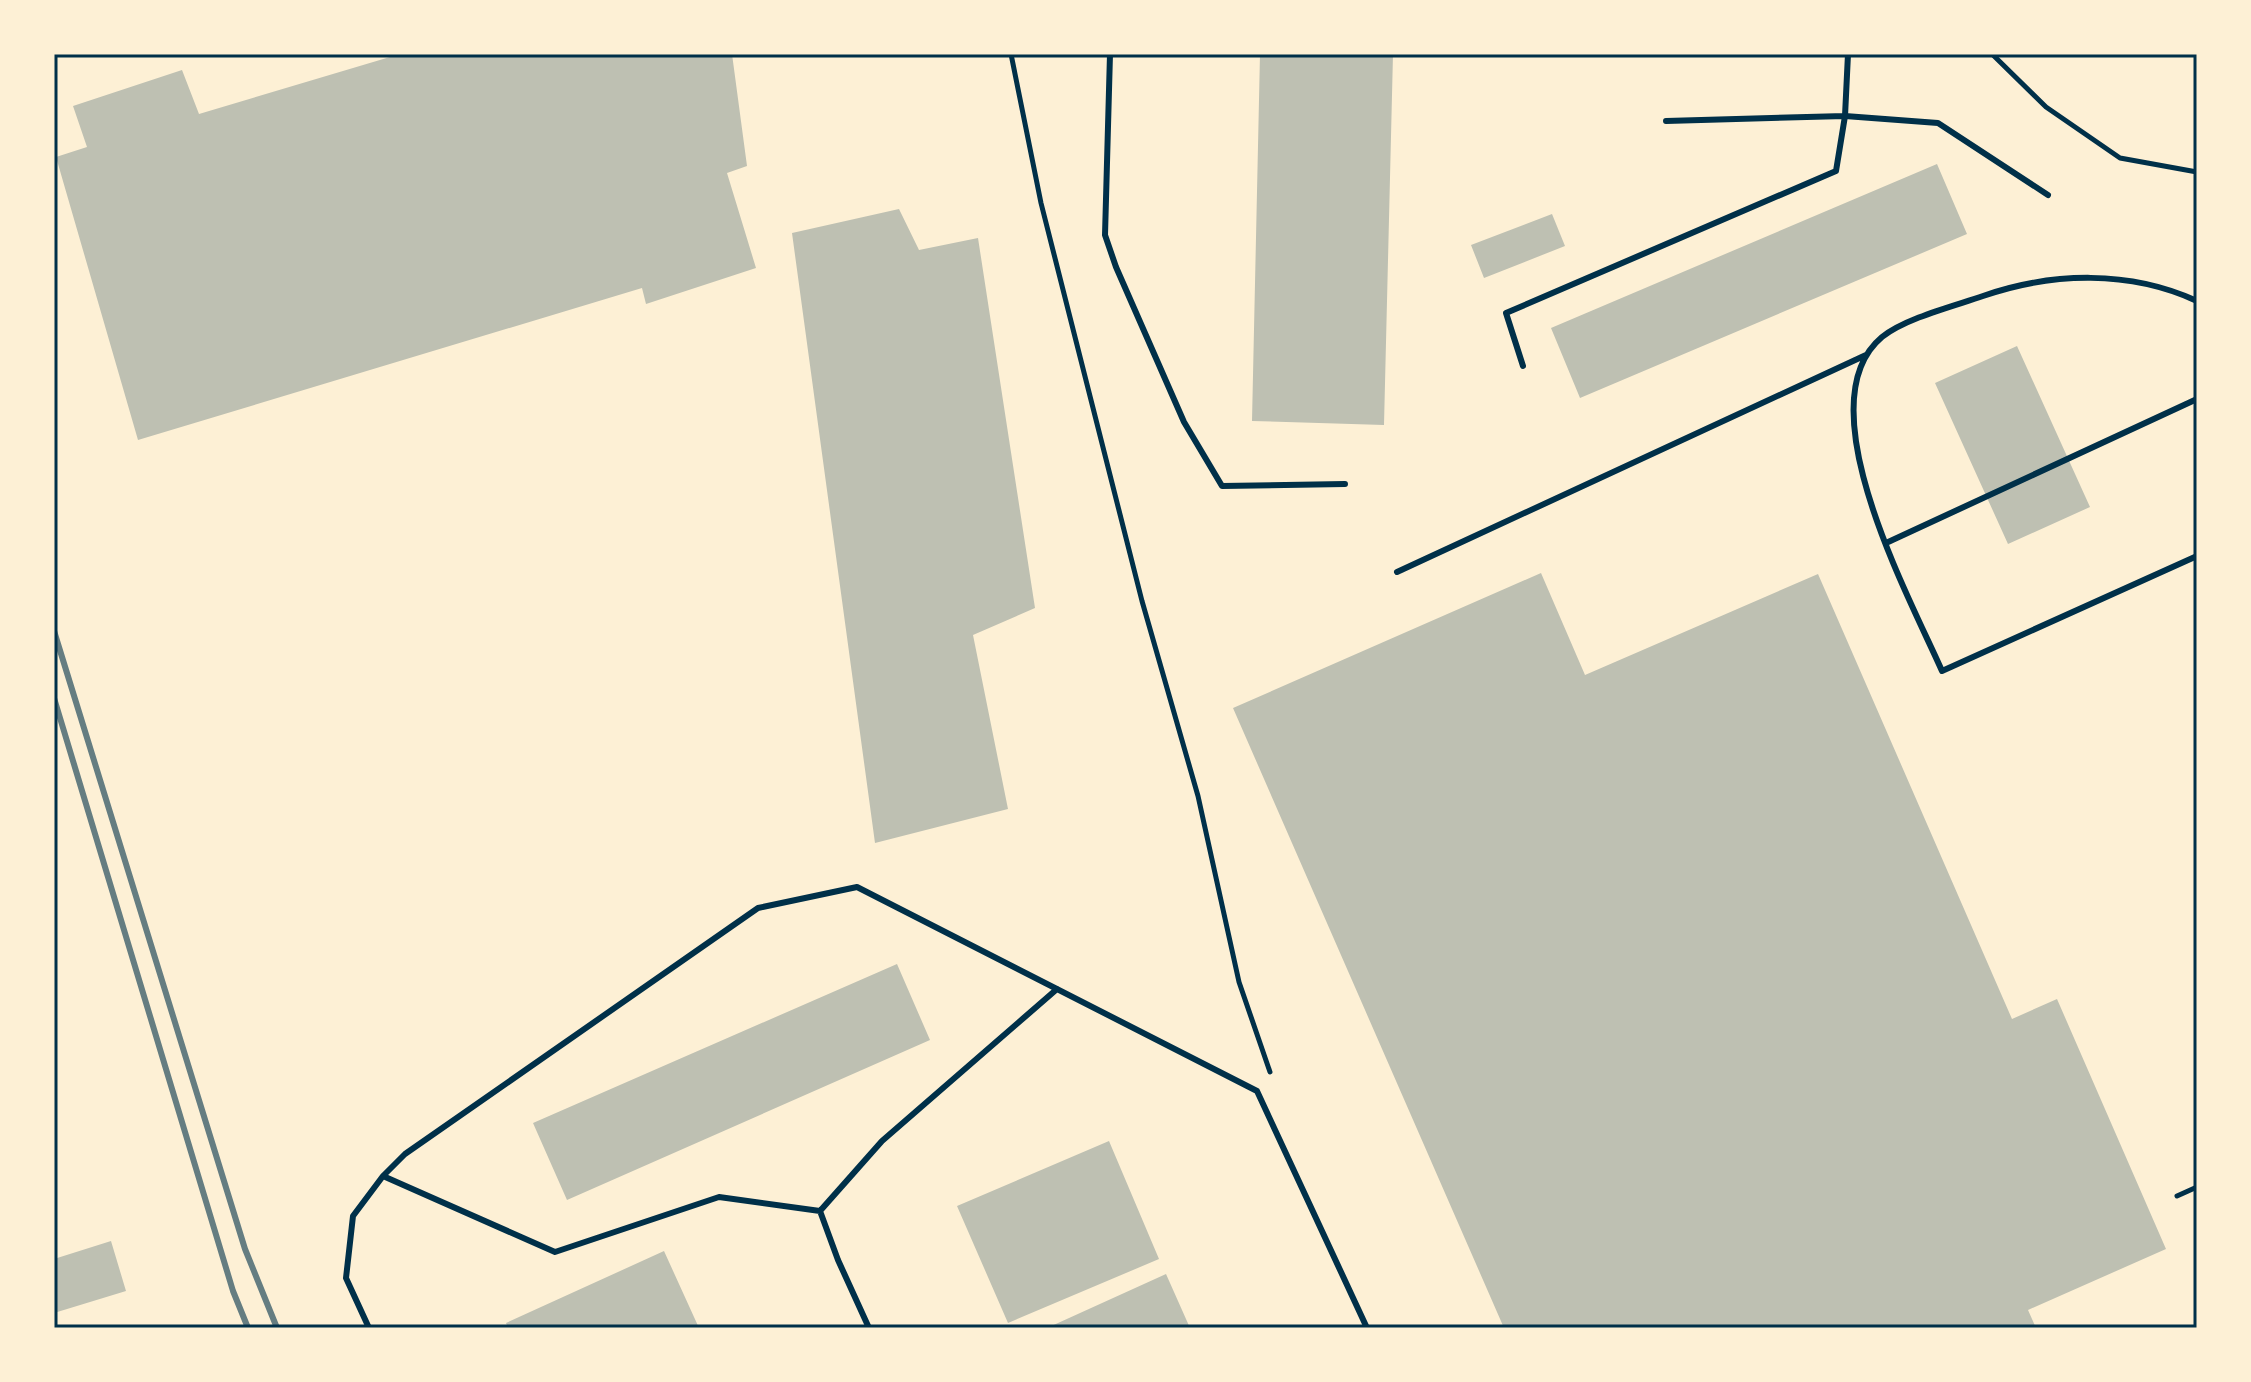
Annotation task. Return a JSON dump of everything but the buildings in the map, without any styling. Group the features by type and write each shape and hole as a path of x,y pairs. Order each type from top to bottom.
{"lane":[{"path":"1110,54 1105,235 1184,422 1222,486 1345,484"},
{"path":"1523,366 1506,313 1836,171 1845,116 1848,54"},
{"path":"1666,121 1845,116 1938,123 2048,195"},
{"path":"2197,301 2132,281 2063,278 2001,290 1933,313 1896,329 1866,355 1858,372 1855,391 1854,436 1864,486 1942,671 2197,556"},
{"path":"1397,572 1866,355"},
{"path":"1886,543 2197,399"},
{"path":"369,1328 346,1278 353,1216 383,1176 405,1154 758,908 857,887 1257,1091 1367,1328"},
{"path":"820,1211 882,1141 1057,989"},
{"path":"383,1176 555,1252 719,1197 820,1211"},
{"path":"820,1211 869,1328"}],"path":[{"path":"1011,54 1041,203 1142,601 1198,796 1239,982 1270,1072"},
{"path":"1992,54 2046,107 2120,158 2197,172"},
{"path":"2177,1196 2197,1187"}],"railway":[{"path":"54,631 245,1249 277,1328"},
{"path":"54,698 233,1291 248,1328"}]}
